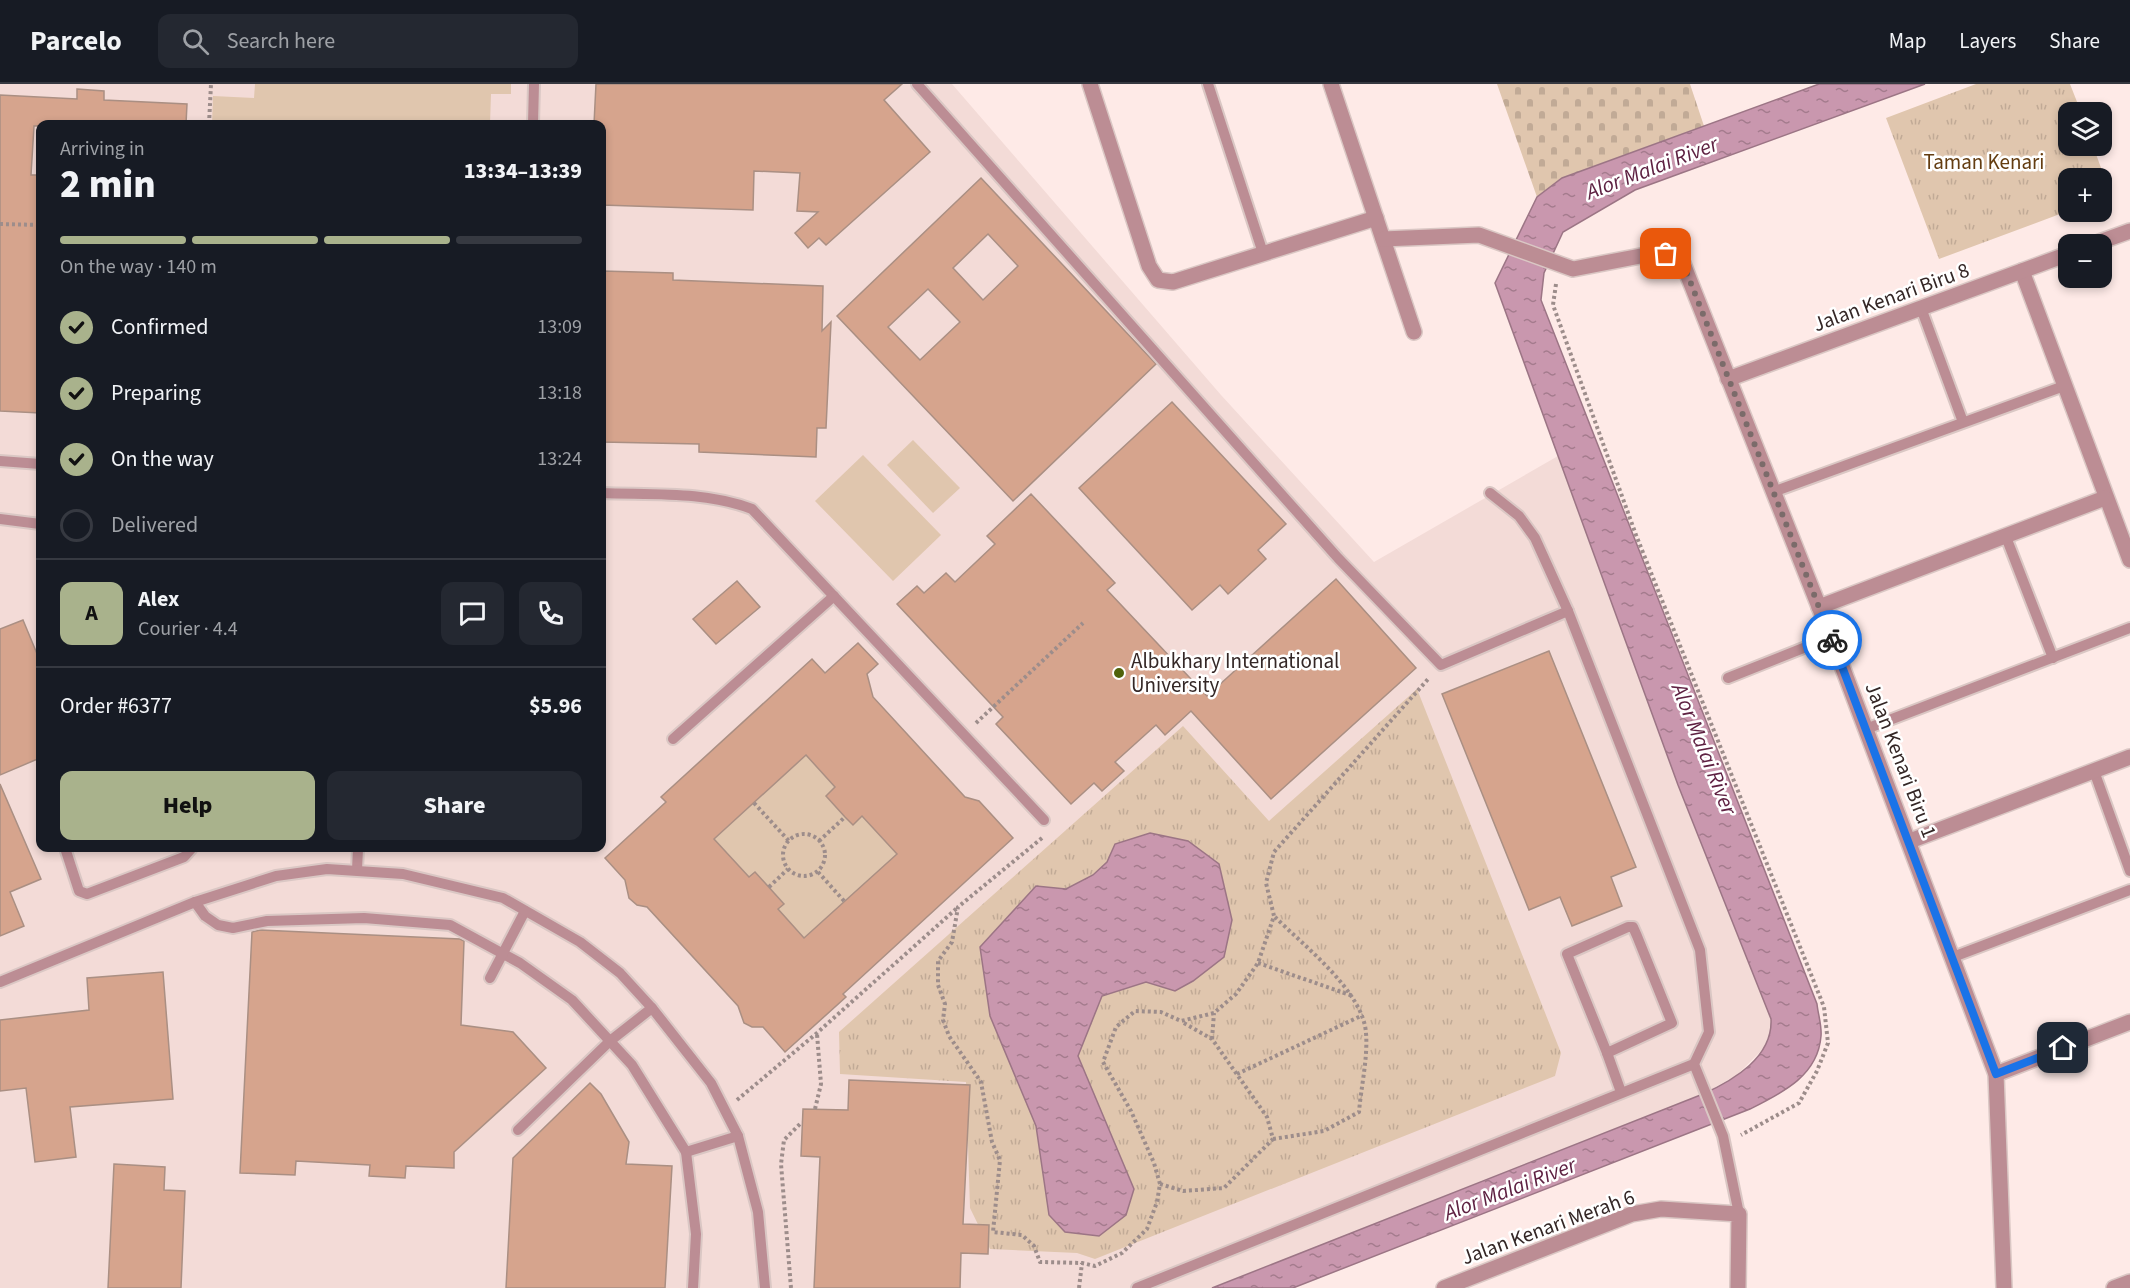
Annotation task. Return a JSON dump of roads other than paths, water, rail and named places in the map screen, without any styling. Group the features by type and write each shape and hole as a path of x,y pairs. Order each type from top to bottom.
{"street":[{"path":"1090,84 1149,266 1158,280 1173,282 1376,218"},
{"path":"1331,84 1414,332"},
{"path":"2112,238 2130,231"},
{"name":"Jalan Kenari Biru 1","path":"1383,239 1479,235 1506,247 1566,267 1652,254 1673,254 1682,261 1910,841 1996,1074 2004,1288"},
{"name":"Jalan Kenari Biru 8","path":"1728,379 2058,258"},
{"path":"2022,272 2130,560"},
{"path":"1819,607 2105,498"},
{"path":"1910,841 2130,757"},
{"path":"1996,1074 2130,1022"},
{"name":"Jalan Kenari Merah 6","path":"1444,1288 1632,1214 1660,1209 1739,1215"},
{"path":"1738,1288 1739,1215"},
{"path":"2114,1288 2130,1282"}],"lane":[{"path":"533,120 534,84"},
{"path":"917,84 1338,558 1441,665 1568,611"},
{"path":"1208,84 1263,253"},
{"path":"1921,308 1963,422"},
{"path":"1773,492 2064,386"},
{"path":"0,461 36,464"},
{"path":"606,493 705,497 733,502 752,509 1044,820"},
{"path":"1137,1288 1694,1064 1709,1032 1700,950 1568,611 1528,527 1490,493"},
{"path":"0,519 36,524"},
{"path":"2006,537 2053,658"},
{"path":"673,739 834,596"},
{"path":"1866,729 2130,628"},
{"path":"1728,678 1831,637"},
{"path":"2094,771 2130,871"},
{"path":"66,852 79,891 87,894 184,857 188,852"},
{"path":"357,870 358,852"},
{"path":"0,982 195,902 276,876 327,869 403,873 503,898 580,942 620,973 652,1008 711,1083 738,1136 758,1212 765,1288"},
{"path":"1953,957 2130,890"},
{"path":"195,902 205,916 218,925 233,928 267,921 364,918 450,925 504,954 572,1000 632,1065 686,1152 696,1234 693,1288"},
{"path":"490,978 525,911"},
{"path":"1606,1053 1672,1023 1633,927 1623,928 1567,954 1621,1092"},
{"path":"519,1130 610,1041 652,1008"},
{"path":"1694,1064 1724,1140 1739,1215"},
{"path":"686,1152 738,1136"}],"water":[{"name":"Alor Malai River","path":"1819,84 1925,84 1635,190 1563,232 1544,273 1541,300 1817,1004 1821,1036 1813,1062 1806,1072 1786,1089 1750,1109 1293,1288 1212,1288 1703,1094 1739,1074 1759,1056 1766,1045 1771,1019 1678,785 1495,283 1537,197 1562,178"},
{"path":"1150,833 1188,841 1219,864 1232,920 1224,957 1193,981 1175,991 1146,982 1102,996 1078,1056 1134,1189 1126,1215 1099,1236 1065,1232 1049,1215 1036,1126 990,1016 980,947 1036,886 1066,889 1093,875 1107,862 1115,844"}],"place":[{"name":"Albukhary International University","path":"1119,673"}],"park label":[{"name":"Taman Kenari","path":"1984,162"}]}
